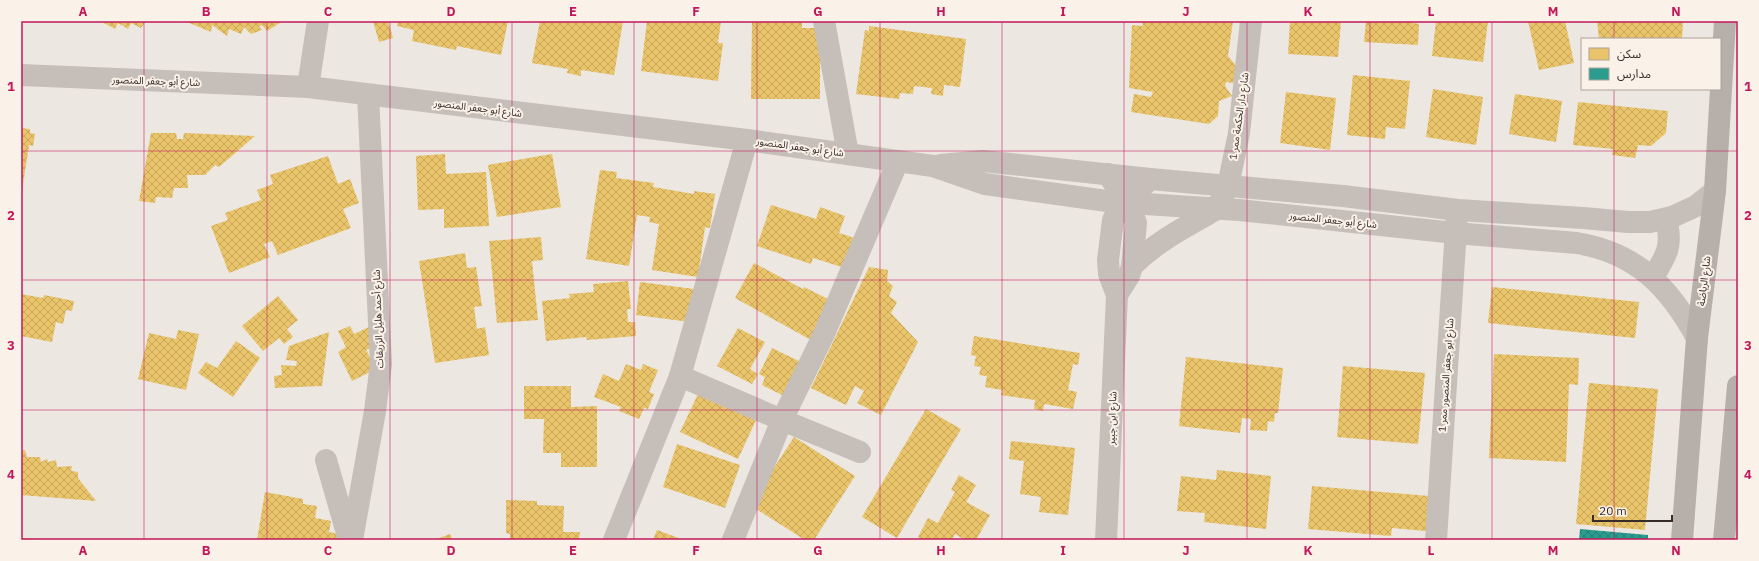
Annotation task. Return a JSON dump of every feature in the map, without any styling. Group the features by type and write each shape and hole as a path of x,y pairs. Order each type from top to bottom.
{"main road":[{"name":"شارع الرياضة","path":"1721,89 1725,21"},
{"name":"شارع الرياضة","path":"1682,540 1697,338 1715,191 1721,90"},
{"path":"1724,540 1738,386"}],"street":[{"path":"308,87 318,21"},
{"path":"824,21 848,154"},
{"name":"شارع دار الحكمة ممر 1","path":"1217,209 1228,186 1238,133 1251,21"},
{"name":"شارع أبو جعفر المنصور","path":"21,75 308,87 747,140 898,161 933,166 985,184 1126,203 1332,219 1455,233 1591,245 1633,263 1653,276 1680,308 1697,338"},
{"name":"شارع أحمد هليل الزريقات","path":"350,540 375,411 381,364 368,95"},
{"path":"614,540 680,376 747,140"},
{"path":"733,540 782,420 824,334 898,161"},
{"name":"شارع أبو جعفر المنصور","path":"933,166 983,161 1150,179 1342,196 1458,210 1628,222 1650,222 1666,219 1696,206 1715,191"},
{"name":"شارع ابن جبير","path":"1108,174 1126,203 1136,223 1132,266 1117,295"},
{"name":"شارع ابن جبير","path":"1106,540 1117,295 1109,274 1108,260 1113,220 1119,210 1150,179"},
{"path":"1132,266 1146,252 1171,235 1217,209"},
{"name":"شارع ابو جعفر المنصور ممر 1","path":"1436,540 1455,233 1458,210"},
{"path":"1653,276 1668,252 1670,236 1666,219"},
{"path":"680,376 860,452"},
{"name":"شارع أحمد هليل الزريقات","path":"326,460 350,540"}],"building: سكن":[{"path":"100,21 146,21 141,28 131,23 128,29 118,23 115,29"},
{"path":"283,21 267,31 262,25 259,27 262,30 251,34 244,27 241,34 229,29 227,36 212,25 211,32 187,22"},
{"path":"373,21 388,21 393,38 379,42"},
{"path":"398,21 508,21 501,55 457,46 456,50 412,41 414,30 397,26"},
{"path":"540,21 623,21 614,75 581,70 581,76 567,73 568,69 532,63"},
{"path":"647,21 721,21 718,43 723,43 718,81 641,71"},
{"path":"752,21 802,22 802,28 820,28 820,99 751,99"},
{"path":"1142,21 1233,21 1228,56 1237,67 1233,83 1226,82 1225,86 1232,96 1219,101 1218,116 1209,124 1131,112 1134,94 1151,97 1153,92 1129,88 1132,25 1143,26"},
{"path":"1290,21 1341,21 1338,57 1288,54"},
{"path":"1366,21 1413,21 1413,23 1419,24 1418,45 1364,42"},
{"path":"1436,21 1488,21 1483,62 1432,56"},
{"path":"1528,21 1565,21 1574,63 1539,70"},
{"path":"1597,21 1683,21 1682,38 1599,38"},
{"path":"869,26 966,39 960,87 944,85 943,96 931,94 932,88 914,86 913,94 900,93 899,99 856,94 865,30 869,31"},
{"path":"1353,75 1410,81 1405,129 1386,127 1385,139 1347,135"},
{"path":"1433,89 1483,97 1476,145 1426,137"},
{"path":"1286,92 1336,98 1330,150 1280,143"},
{"path":"1515,94 1562,101 1556,142 1509,134"},
{"path":"1578,102 1668,111 1666,133 1651,146 1638,145 1635,158 1612,155 1613,149 1573,145"},
{"path":"21,128 30,129 30,133 35,134 33,146 29,145 22,191"},
{"path":"151,133 176,133 177,139 183,139 184,133 255,136 219,167 215,165 205,175 187,175 188,188 174,188 172,198 156,197 155,203 139,201"},
{"path":"445,154 446,174 486,172 489,226 444,228 444,209 418,210 416,156"},
{"path":"552,154 561,207 497,217 488,165"},
{"path":"328,156 338,184 350,179 359,203 343,209 351,228 278,255 272,241 264,244 270,257 229,273 211,226 228,220 225,213 261,200 257,190 273,184 270,175"},
{"path":"600,170 617,172 616,178 654,183 653,187 694,194 694,191 715,194 710,228 705,227 698,277 652,270 659,224 649,222 650,217 637,215 629,266 586,259"},
{"path":"771,205 816,219 820,207 845,216 839,233 855,238 845,268 813,258 811,264 757,246"},
{"path":"541,237 543,260 532,261 538,320 497,323 489,241"},
{"path":"465,253 467,268 476,267 482,306 474,307 477,329 485,327 489,355 435,363 419,261"},
{"path":"754,263 803,289 804,287 834,302 813,341 735,298"},
{"path":"869,267 888,270 887,281 893,286 889,296 897,302 891,313 918,342 881,415 857,403 864,391 855,386 846,405 811,388"},
{"path":"628,281 631,309 627,309 628,322 635,322 636,336 587,340 586,337 546,341 542,301 570,298 569,294 594,292 593,284"},
{"path":"640,282 694,289 690,322 636,315"},
{"path":"1492,287 1639,302 1635,338 1488,323"},
{"path":"21,294 43,298 44,295 74,301 72,311 66,310 63,324 56,322 52,342 21,336"},
{"path":"278,296 298,320 287,329 293,337 284,344 279,338 263,351 242,326"},
{"path":"350,326 354,334 369,327 378,345 366,350 376,369 352,381 338,352 346,347 338,331"},
{"path":"738,328 765,342 750,369 758,374 752,384 717,366"},
{"path":"178,330 199,334 186,390 138,379 149,333 176,339"},
{"path":"329,332 322,386 275,388 274,376 282,375 281,365 296,366 297,361 286,360 289,346"},
{"path":"974,336 1080,353 1078,365 1073,364 1068,390 1077,392 1073,409 1044,404 1043,411 1034,409 1035,400 1001,395 1002,390 985,387 987,376 979,375 981,367 974,366 976,356 971,355"},
{"path":"236,341 260,358 233,397 198,373 206,362 217,368"},
{"path":"772,348 801,362 784,396 762,385 765,377 759,374"},
{"path":"1494,354 1579,358 1578,385 1569,384 1566,462 1489,458"},
{"path":"1186,357 1283,368 1278,413 1275,413 1274,422 1268,421 1267,431 1250,430 1251,419 1242,418 1240,433 1179,426"},
{"path":"626,364 641,370 643,364 658,370 649,392 654,394 648,409 644,408 639,419 619,411 621,407 594,397 603,374 619,381"},
{"path":"1343,366 1425,373 1418,444 1337,437"},
{"path":"1589,383 1658,389 1645,530 1576,524"},
{"path":"524,386 571,386 571,407 597,406 597,467 561,467 561,453 543,453 544,419 524,419"},
{"path":"698,394 756,420 738,459 680,432"},
{"path":"926,409 961,429 897,538 862,517"},
{"path":"794,437 855,476 814,540 805,540 750,505"},
{"path":"1011,441 1075,448 1068,515 1039,512 1041,497 1020,494 1024,461 1009,459"},
{"path":"677,444 740,465 725,508 663,487"},
{"path":"21,450 25,450 27,457 40,457 41,462 47,459 48,462 56,460 57,467 72,466 71,471 78,472 78,478 96,501 21,495"},
{"path":"1217,470 1271,476 1266,529 1204,522 1205,513 1177,511 1181,476 1216,480"},
{"path":"959,475 976,485 966,502 990,515 976,540 965,540 955,534 952,540 923,540 918,537 928,518 938,523 955,492 951,490"},
{"path":"1312,486 1429,496 1426,531 1392,528 1391,536 1308,529"},
{"path":"265,492 303,499 303,504 317,506 315,518 331,521 329,532 343,535 342,540 257,540"},
{"path":"506,500 537,501 537,505 564,506 563,532 580,532 579,540 510,540 510,534 506,533"},
{"path":"657,530 684,540 653,540"},
{"path":"450,534 453,540 434,540"},
{"path":"21,538 46,539 46,540 21,540"}],"building: مدارس":[{"path":"1580,529 1648,535 1648,540 1579,540"}]}
